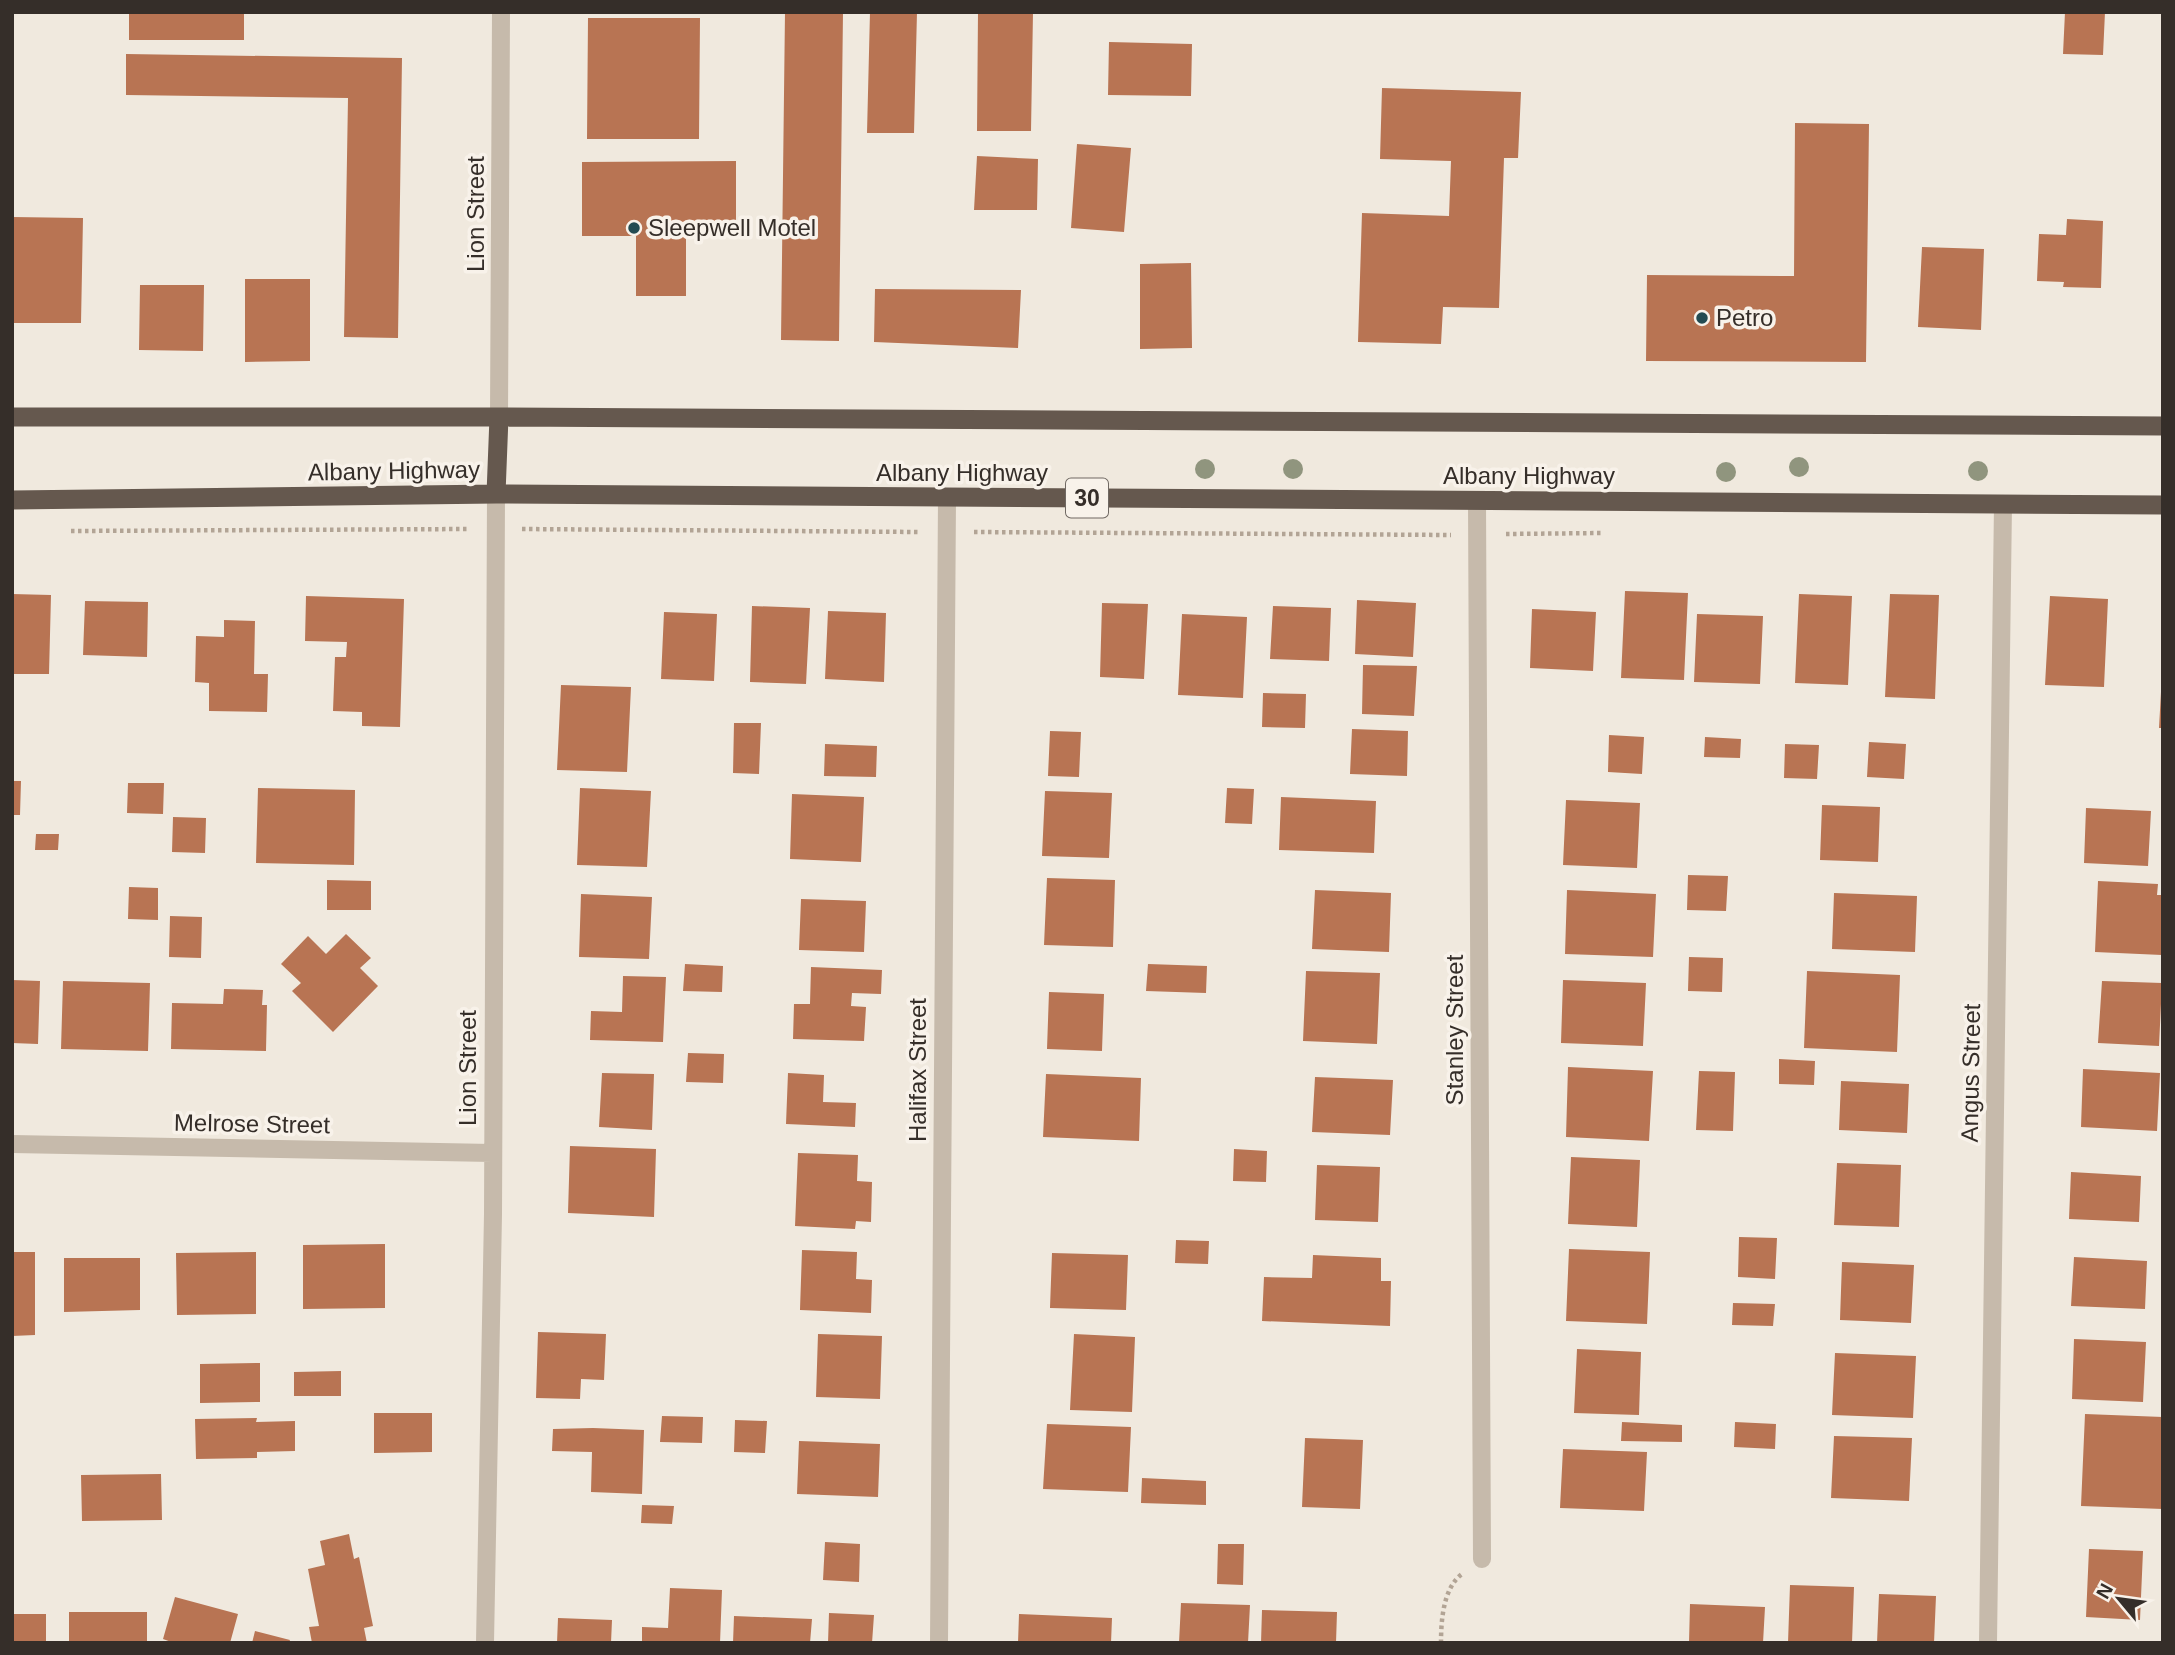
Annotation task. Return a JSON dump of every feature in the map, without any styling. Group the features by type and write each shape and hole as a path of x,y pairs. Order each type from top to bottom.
{"highway":[{"path":"12,417 2163,426"},
{"path":"496,494 499,417"},
{"name":"Albany Highway","path":"12,500 496,494 2163,505"}],"street":[{"name":"Lion Street","path":"499,417 501,12"},
{"name":"Lion Street","path":"485,1643 492,1153 496,494"},
{"name":"Halifax Street","path":"939,1643 947,498"},
{"name":"Stanley Street","path":"1477,500 1482,1559"},
{"name":"Angus Street","path":"1988,1643 2003,504"},
{"name":"Melrose Street","path":"12,1144 492,1153"}],"path":[{"path":"68,531 497,529 1478,535 1616,533"},
{"path":"1441,1643 1441,1616 1454,1580 1482,1559"}],"building":[{"path":"129,12 244,12 244,40 129,40"},
{"path":"785,12 843,12 839,341 781,340"},
{"path":"870,12 917,12 914,133 867,133"},
{"path":"978,12 1033,12 1031,131 977,131"},
{"path":"2065,12 2105,12 2103,55 2063,54"},
{"path":"588,18 700,18 699,139 587,139"},
{"path":"1109,42 1192,44 1191,96 1108,95"},
{"path":"126,54 402,58 398,338 344,337 348,98 126,95"},
{"path":"1382,88 1521,92 1518,158 1504,158 1499,308 1443,307 1441,344 1358,342 1362,213 1449,216 1451,161 1380,159"},
{"path":"1795,123 1869,124 1866,362 1646,361 1647,275 1794,276"},
{"path":"1077,144 1131,148 1124,232 1071,228"},
{"path":"977,156 1038,159 1037,210 974,210"},
{"name":"Sleepwell Motel","path":"736,161 736,221 686,221 686,296 636,296 636,236 582,236 582,162"},
{"path":"12,217 83,218 81,323 12,323"},
{"path":"2067,219 2103,221 2101,288 2063,287 2064,282 2037,281 2039,234 2066,235"},
{"path":"1922,247 1984,249 1981,330 1918,327"},
{"path":"1191,263 1192,348 1140,349 1140,264"},
{"path":"245,279 310,279 310,361 245,362"},
{"path":"140,285 204,285 203,351 139,350"},
{"path":"875,289 1021,290 1018,348 874,342"},
{"path":"1625,591 1688,593 1684,680 1621,678"},
{"path":"12,594 51,595 49,674 12,674"},
{"path":"1799,594 1852,596 1848,685 1795,683"},
{"path":"1890,594 1939,595 1935,699 1885,697"},
{"path":"306,596 404,599 400,727 362,726 362,712 333,711 335,657 346,657 347,642 305,641"},
{"path":"2050,596 2108,599 2104,687 2045,685"},
{"path":"1357,600 1416,603 1413,657 1355,654"},
{"path":"85,601 148,602 147,657 83,655"},
{"path":"1102,603 1148,604 1144,679 1100,677"},
{"path":"752,606 810,608 806,684 750,682"},
{"path":"1273,606 1331,608 1329,661 1270,659"},
{"path":"1532,609 1596,612 1593,671 1530,668"},
{"path":"828,611 886,613 884,682 825,679"},
{"path":"664,612 717,614 714,681 661,679"},
{"path":"1182,614 1247,617 1243,698 1178,695"},
{"path":"1697,614 1763,616 1760,684 1694,682"},
{"path":"224,620 255,621 254,674 268,674 267,712 209,711 209,683 195,682 196,636 224,637"},
{"path":"1363,665 1417,666 1414,716 1362,714"},
{"path":"561,685 631,687 627,772 557,770"},
{"path":"2161,692 2163,728 2159,728"},
{"path":"1263,693 1306,694 1305,728 1262,727"},
{"path":"734,723 761,723 759,774 733,773"},
{"path":"1352,729 1408,731 1407,776 1350,774"},
{"path":"1050,731 1081,732 1079,777 1048,776"},
{"path":"1609,735 1644,737 1642,774 1608,772"},
{"path":"1705,737 1741,739 1740,758 1704,757"},
{"path":"1869,742 1906,744 1904,779 1867,777"},
{"path":"825,744 877,746 876,777 824,776"},
{"path":"1785,744 1819,745 1817,779 1784,778"},
{"path":"12,781 21,781 20,815 12,815"},
{"path":"128,783 164,783 163,814 127,813"},
{"path":"258,788 355,790 354,865 256,863"},
{"path":"580,788 651,791 647,867 577,865"},
{"path":"1227,788 1254,789 1252,824 1225,823"},
{"path":"1045,791 1112,793 1109,858 1042,856"},
{"path":"792,794 864,797 861,862 790,859"},
{"path":"1281,797 1376,801 1374,853 1279,850"},
{"path":"1566,800 1640,803 1637,868 1563,865"},
{"path":"1822,805 1880,807 1878,862 1820,860"},
{"path":"2086,808 2151,811 2148,866 2084,863"},
{"path":"173,817 206,818 205,853 172,852"},
{"path":"36,834 59,834 58,850 35,850"},
{"path":"1688,875 1728,876 1726,911 1687,910"},
{"path":"1047,878 1115,880 1113,947 1044,945"},
{"path":"327,880 371,881 371,910 327,910"},
{"path":"2098,881 2158,884 2157,895 2163,895 2162,955 2095,952"},
{"path":"129,887 158,888 158,920 128,919"},
{"path":"1315,890 1391,893 1389,952 1312,949"},
{"path":"1567,890 1656,894 1653,957 1565,954"},
{"path":"1834,893 1917,896 1915,952 1832,949"},
{"path":"581,894 652,897 649,959 579,957"},
{"path":"801,899 866,901 864,952 799,950"},
{"path":"170,916 202,917 201,958 169,957"},
{"path":"346,934 371,958 360,968 378,986 333,1032 292,991 301,983 281,964 308,936 326,954"},
{"path":"1689,957 1723,958 1722,992 1688,991"},
{"path":"685,964 723,966 722,992 683,991"},
{"path":"1148,964 1207,966 1206,993 1146,991"},
{"path":"811,967 882,970 881,994 852,993 851,1006 866,1007 864,1041 793,1039 794,1004 810,1004"},
{"path":"1306,971 1380,973 1377,1044 1303,1041"},
{"path":"1807,971 1900,975 1897,1052 1804,1048"},
{"path":"623,976 666,977 663,1042 590,1040 591,1011 622,1012"},
{"path":"12,980 40,981 38,1044 12,1043"},
{"path":"1563,980 1646,983 1643,1046 1561,1043"},
{"path":"63,981 150,983 148,1051 61,1049"},
{"path":"2102,981 2162,983 2159,1046 2098,1043"},
{"path":"224,989 263,990 262,1005 267,1005 266,1051 171,1049 172,1003 223,1004"},
{"path":"1049,992 1104,994 1102,1051 1047,1049"},
{"path":"688,1053 724,1054 723,1083 686,1082"},
{"path":"1779,1059 1815,1061 1814,1085 1779,1084"},
{"path":"1568,1067 1653,1071 1649,1141 1566,1137"},
{"path":"2083,1069 2160,1073 2157,1131 2081,1127"},
{"path":"1699,1071 1735,1072 1733,1131 1696,1130"},
{"path":"602,1073 654,1074 652,1130 599,1127"},
{"path":"788,1073 824,1075 823,1102 856,1103 855,1127 786,1124"},
{"path":"1046,1074 1141,1078 1139,1141 1043,1137"},
{"path":"1315,1077 1393,1080 1390,1135 1312,1132"},
{"path":"1841,1081 1909,1084 1907,1133 1839,1130"},
{"path":"570,1146 656,1149 654,1217 568,1213"},
{"path":"1234,1149 1267,1151 1266,1182 1233,1181"},
{"path":"798,1153 858,1155 857,1181 872,1182 871,1222 856,1221 855,1229 795,1226"},
{"path":"1571,1157 1640,1160 1637,1227 1568,1224"},
{"path":"1837,1163 1901,1165 1899,1227 1834,1225"},
{"path":"1317,1165 1380,1167 1378,1222 1315,1220"},
{"path":"2071,1172 2141,1176 2139,1222 2069,1219"},
{"path":"1739,1237 1777,1238 1775,1279 1738,1277"},
{"path":"1176,1240 1209,1241 1208,1264 1175,1263"},
{"path":"385,1244 385,1308 303,1309 303,1245"},
{"path":"1569,1249 1650,1252 1647,1324 1566,1321"},
{"path":"802,1250 857,1252 856,1279 872,1280 871,1313 800,1310"},
{"path":"12,1252 35,1252 35,1335 12,1336"},
{"path":"256,1252 256,1314 177,1315 176,1253"},
{"path":"1052,1253 1128,1255 1126,1310 1050,1308"},
{"path":"1313,1255 1381,1258 1381,1281 1391,1281 1390,1326 1262,1321 1264,1277 1312,1278"},
{"path":"2074,1257 2147,1261 2145,1309 2071,1306"},
{"path":"64,1258 140,1258 140,1310 64,1312"},
{"path":"1842,1262 1914,1265 1911,1323 1840,1320"},
{"path":"1733,1303 1775,1304 1773,1326 1732,1325"},
{"path":"538,1332 606,1334 604,1380 581,1379 580,1399 536,1398"},
{"path":"818,1334 882,1336 880,1399 816,1397"},
{"path":"1074,1334 1135,1337 1132,1412 1070,1410"},
{"path":"2074,1339 2146,1342 2143,1402 2072,1399"},
{"path":"1577,1349 1641,1352 1639,1415 1574,1413"},
{"path":"1835,1353 1916,1356 1913,1418 1832,1415"},
{"path":"260,1363 260,1402 200,1403 200,1364"},
{"path":"341,1371 341,1396 294,1396 294,1372"},
{"path":"374,1413 432,1413 432,1452 374,1453"},
{"path":"2085,1414 2163,1417 2163,1509 2081,1506"},
{"path":"662,1416 703,1417 702,1443 660,1442"},
{"path":"257,1418 256,1422 295,1421 295,1451 257,1452 257,1458 196,1459 195,1419"},
{"path":"735,1420 767,1421 765,1453 734,1452"},
{"path":"1622,1422 1682,1425 1682,1442 1621,1441"},
{"path":"1735,1422 1776,1424 1775,1449 1734,1447"},
{"path":"1047,1424 1131,1427 1128,1492 1043,1489"},
{"path":"553,1429 644,1430 642,1494 591,1492 592,1452 552,1451"},
{"path":"1834,1436 1912,1438 1909,1501 1831,1498"},
{"path":"1305,1438 1363,1440 1360,1509 1302,1507"},
{"path":"799,1441 880,1444 878,1497 797,1494"},
{"path":"1563,1449 1647,1452 1644,1511 1560,1508"},
{"path":"161,1474 162,1520 82,1521 81,1475"},
{"path":"1142,1478 1206,1481 1206,1505 1141,1503"},
{"path":"642,1505 674,1506 672,1524 641,1523"},
{"path":"349,1534 354,1559 359,1557 373,1626 364,1628 367,1643 312,1643 309,1627 319,1626 308,1569 325,1565 320,1541"},
{"path":"825,1542 860,1544 859,1582 823,1580"},
{"path":"1218,1544 1244,1544 1243,1585 1217,1584"},
{"path":"2089,1549 2143,1551 2140,1620 2086,1617"},
{"path":"1790,1585 1854,1587 1852,1643 1788,1643"},
{"path":"670,1588 722,1590 720,1643 642,1643 642,1627 668,1628"},
{"path":"1879,1594 1936,1596 1934,1643 1877,1643"},
{"path":"175,1597 238,1614 230,1643 174,1643 163,1639"},
{"path":"1181,1603 1250,1605 1248,1643 1179,1643"},
{"path":"1690,1604 1765,1607 1763,1643 1689,1643"},
{"path":"1262,1610 1337,1612 1336,1643 1261,1643"},
{"path":"69,1612 147,1612 147,1643 69,1643"},
{"path":"829,1613 874,1615 872,1643 828,1643"},
{"path":"12,1614 46,1614 46,1643 12,1643"},
{"path":"1019,1614 1112,1618 1111,1643 1018,1643"},
{"path":"734,1616 812,1619 810,1643 733,1643"},
{"path":"558,1618 612,1620 611,1643 557,1643"},
{"path":"255,1631 290,1640 289,1643 252,1643"}],"place":[{"name":"Sleepwell Motel","path":"634,228"},
{"name":"Petro","path":"1702,318"}]}
